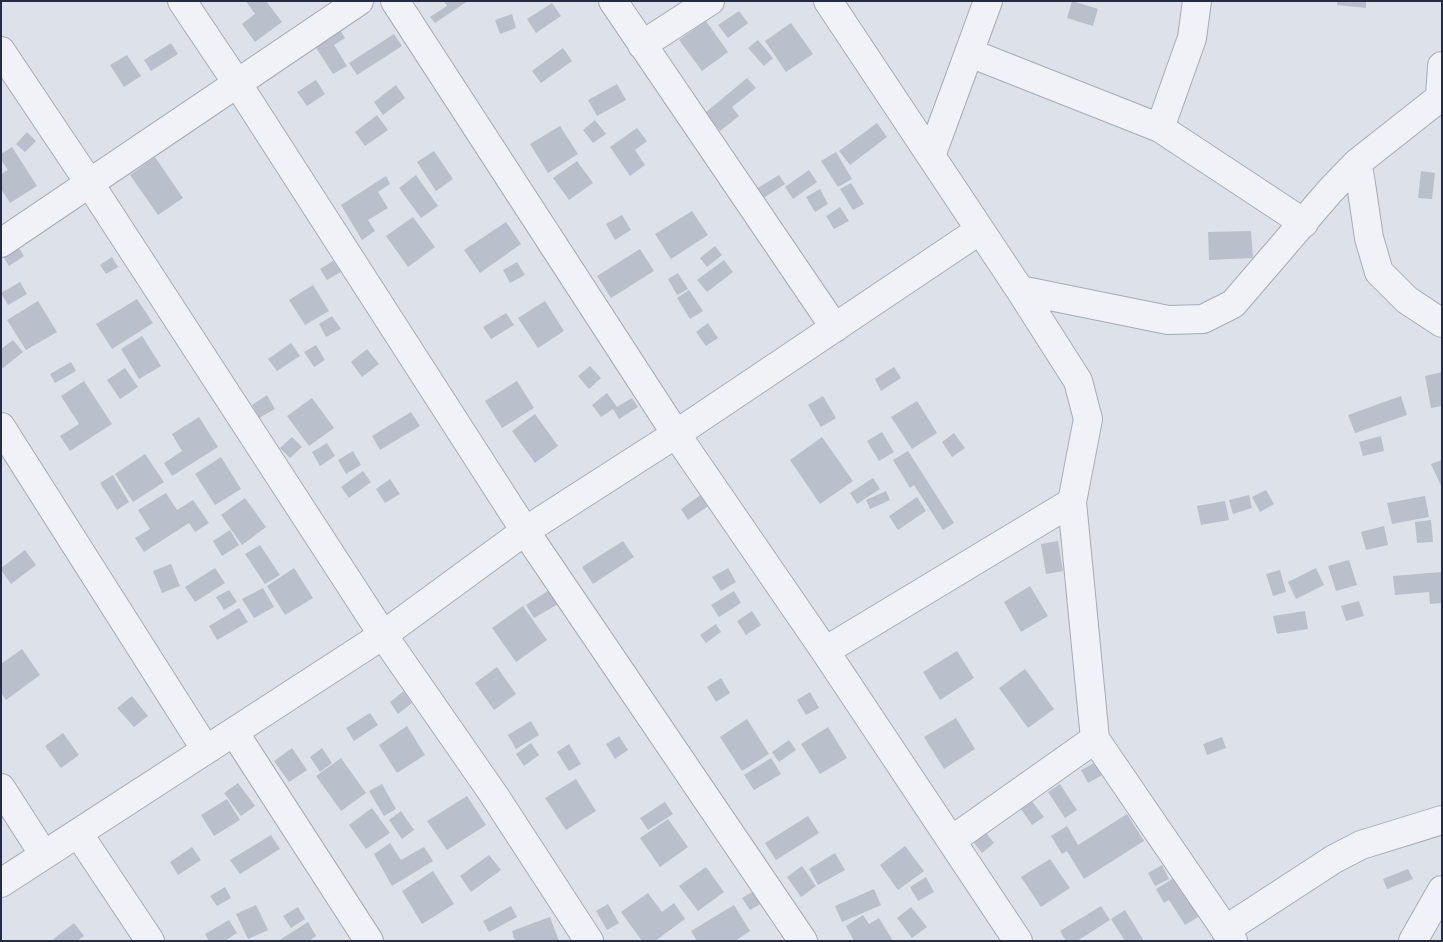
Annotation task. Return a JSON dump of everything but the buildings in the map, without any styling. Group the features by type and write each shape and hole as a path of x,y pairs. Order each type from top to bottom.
{"street":[{"path":"182,1 237,83 524,531 803,941"},
{"path":"1,243 359,1"},
{"path":"394,1 676,434 825,651 1018,941"},
{"path":"613,1 835,328"},
{"path":"642,45 710,1"},
{"path":"828,1 1020,290 1078,381 1088,419 1072,502 1095,739 1229,935 1334,859 1360,845 1442,820"},
{"path":"931,156 988,1"},
{"path":"1160,128 1192,38 1197,1"},
{"path":"1,51 90,184 383,635 494,795 589,941"},
{"path":"970,53 1160,128 1304,223"},
{"path":"1020,290 1168,320 1203,319 1233,304 1330,191 1357,163 1441,97 1442,66"},
{"path":"1357,163 1369,238 1379,272 1407,300 1442,323"},
{"path":"1,883 383,635 524,531 676,434 980,230"},
{"path":"1,427 206,750"},
{"path":"825,651 1072,502"},
{"path":"234,732 369,941"},
{"path":"952,840 1095,739"},
{"path":"1,788 44,855"},
{"path":"78,832 150,941"},
{"path":"1412,941 1442,890"}]}
